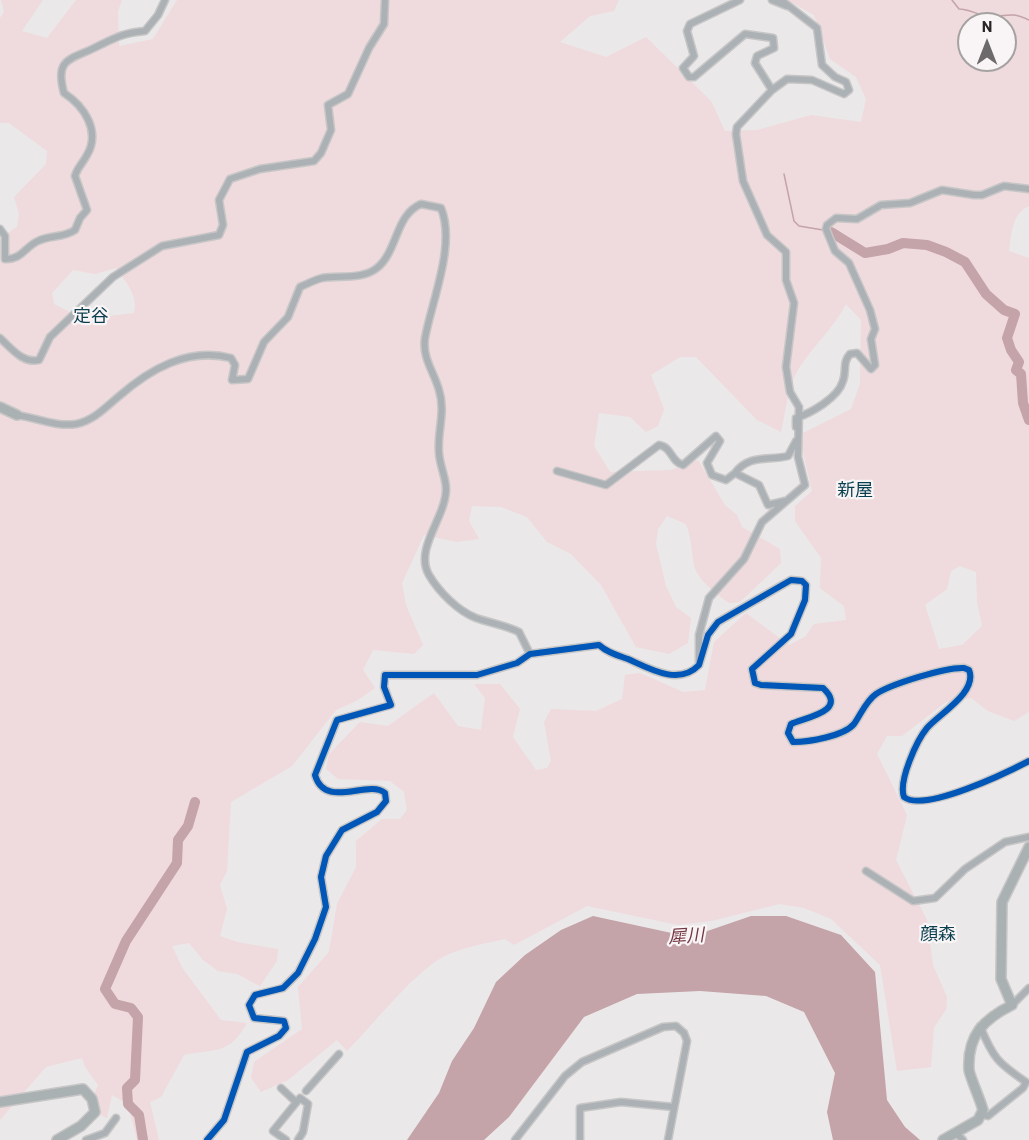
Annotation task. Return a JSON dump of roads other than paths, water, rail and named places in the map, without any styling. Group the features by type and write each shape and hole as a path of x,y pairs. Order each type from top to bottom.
{"street":[{"path":"0,228 5,236 5,259 20,256 36,242 59,237 75,230 80,218 87,210 75,176 87,156 92,134 91,123 81,108 64,93 63,68 68,58 80,52 124,33 145,31 158,15 165,0"},
{"path":"0,338 24,358 32,362 39,360 50,337 113,277 162,246 219,235 223,225 219,200 230,179 260,169 314,161 321,153 331,130 328,105 348,94 369,48 384,24 385,0"},
{"path":"740,0 690,24 687,31 694,56 684,71 691,78 700,73 745,34 769,36 773,38 774,48 757,56 755,63 772,90"},
{"path":"772,0 787,6"},
{"path":"699,665 699,635 709,598 744,559 762,522 805,485 798,457 800,417 797,402 790,392 786,368 794,303 786,280 786,252 767,235 743,181 736,134 741,122 754,112 772,90 787,79 812,80 844,94 849,90 846,82 822,65 817,28 781,0"},
{"path":"557,471 606,485 659,445 664,446 676,463 683,465 716,436 720,441 708,459 708,472 717,479 726,480 741,465 753,459 788,456 796,443 796,418 819,408 840,386 843,382 844,363 850,354 857,353 871,369 875,365 872,339 875,329 870,310 849,263 835,251 826,229 827,225 836,218 857,219 881,205 909,203 942,190 982,195 1004,186 1029,189"},
{"path":"0,407 17,415 56,424 78,424 103,411 119,396 163,366 197,354 217,354 231,358 235,365 232,380 248,379 264,342 288,317 300,287 322,278 352,277 375,270 393,245 409,211 421,204 441,208 444,224 444,251 424,349 440,391 443,413 439,454 447,483 442,510 426,548 425,567 438,586 462,611 519,632 530,654"},
{"path":"735,473 759,485 768,505 789,500"},
{"path":"207,1140 224,1120 247,1052 284,1032 284,1021 257,1020 252,1016 249,1005 255,995 283,988 291,982 315,939 326,907 321,877 326,856 342,830 377,812 386,801 383,791 332,791 317,780 315,770 334,723 342,717 388,708 391,702 383,682 388,674 470,676 518,663 530,654 599,645 607,652 665,674 683,674 699,665 708,635 718,622 791,580 802,581 806,585 806,595 791,634 752,669 755,683 824,688 831,699 831,705 824,713 791,724 788,733 793,742 844,731 879,693 927,675 964,668 969,670 970,678 964,692 918,741 917,750 904,775 902,785 904,797 918,802 971,788 1029,761"},
{"path":"867,871 913,901 935,898 965,869 1005,842 1029,837"},
{"path":"1012,1005 1001,979 1002,902 1029,847"},
{"path":"943,1140 978,1120 983,1110 969,1072 971,1049 980,1026 1012,1005 1029,988"},
{"path":"515,1140 566,1076 582,1062 663,1027 676,1026 684,1033 687,1041 668,1140"},
{"path":"980,1026 991,1054 1005,1068 1026,1082 1023,1088 988,1116 981,1114"},
{"path":"286,1140 273,1131 301,1101 311,1096 306,1091 339,1054"},
{"path":"281,1088 301,1101 307,1117 298,1140"},
{"path":"0,1102 44,1097 75,1089 88,1093 95,1112 81,1126 57,1140"},
{"path":"580,1140 580,1108 621,1102 674,1107"},
{"path":"86,1140 105,1133 116,1118"},
{"path":"955,1132 963,1140"}],"waterway":[{"path":"952,0 959,9 983,15 1011,15 1029,20"},
{"path":"784,174 794,221 799,226 823,230"},
{"path":"831,232 865,253 888,249 903,243 927,245 965,262 986,294 1004,310 1015,314 1007,338 1019,362 1016,370 1021,374 1023,403 1029,420"},
{"path":"143,1140 139,1115 128,1104 127,1088 135,1080 138,1017 131,1008 115,1004 105,989 126,941 177,863 178,840 188,826 195,802"}],"district":[{"name":"定谷","path":"91,316"},
{"name":"新屋","path":"855,490"},
{"name":"顔森","path":"938,934"}],"water label":[{"name":"犀川","path":"686,936"}]}
